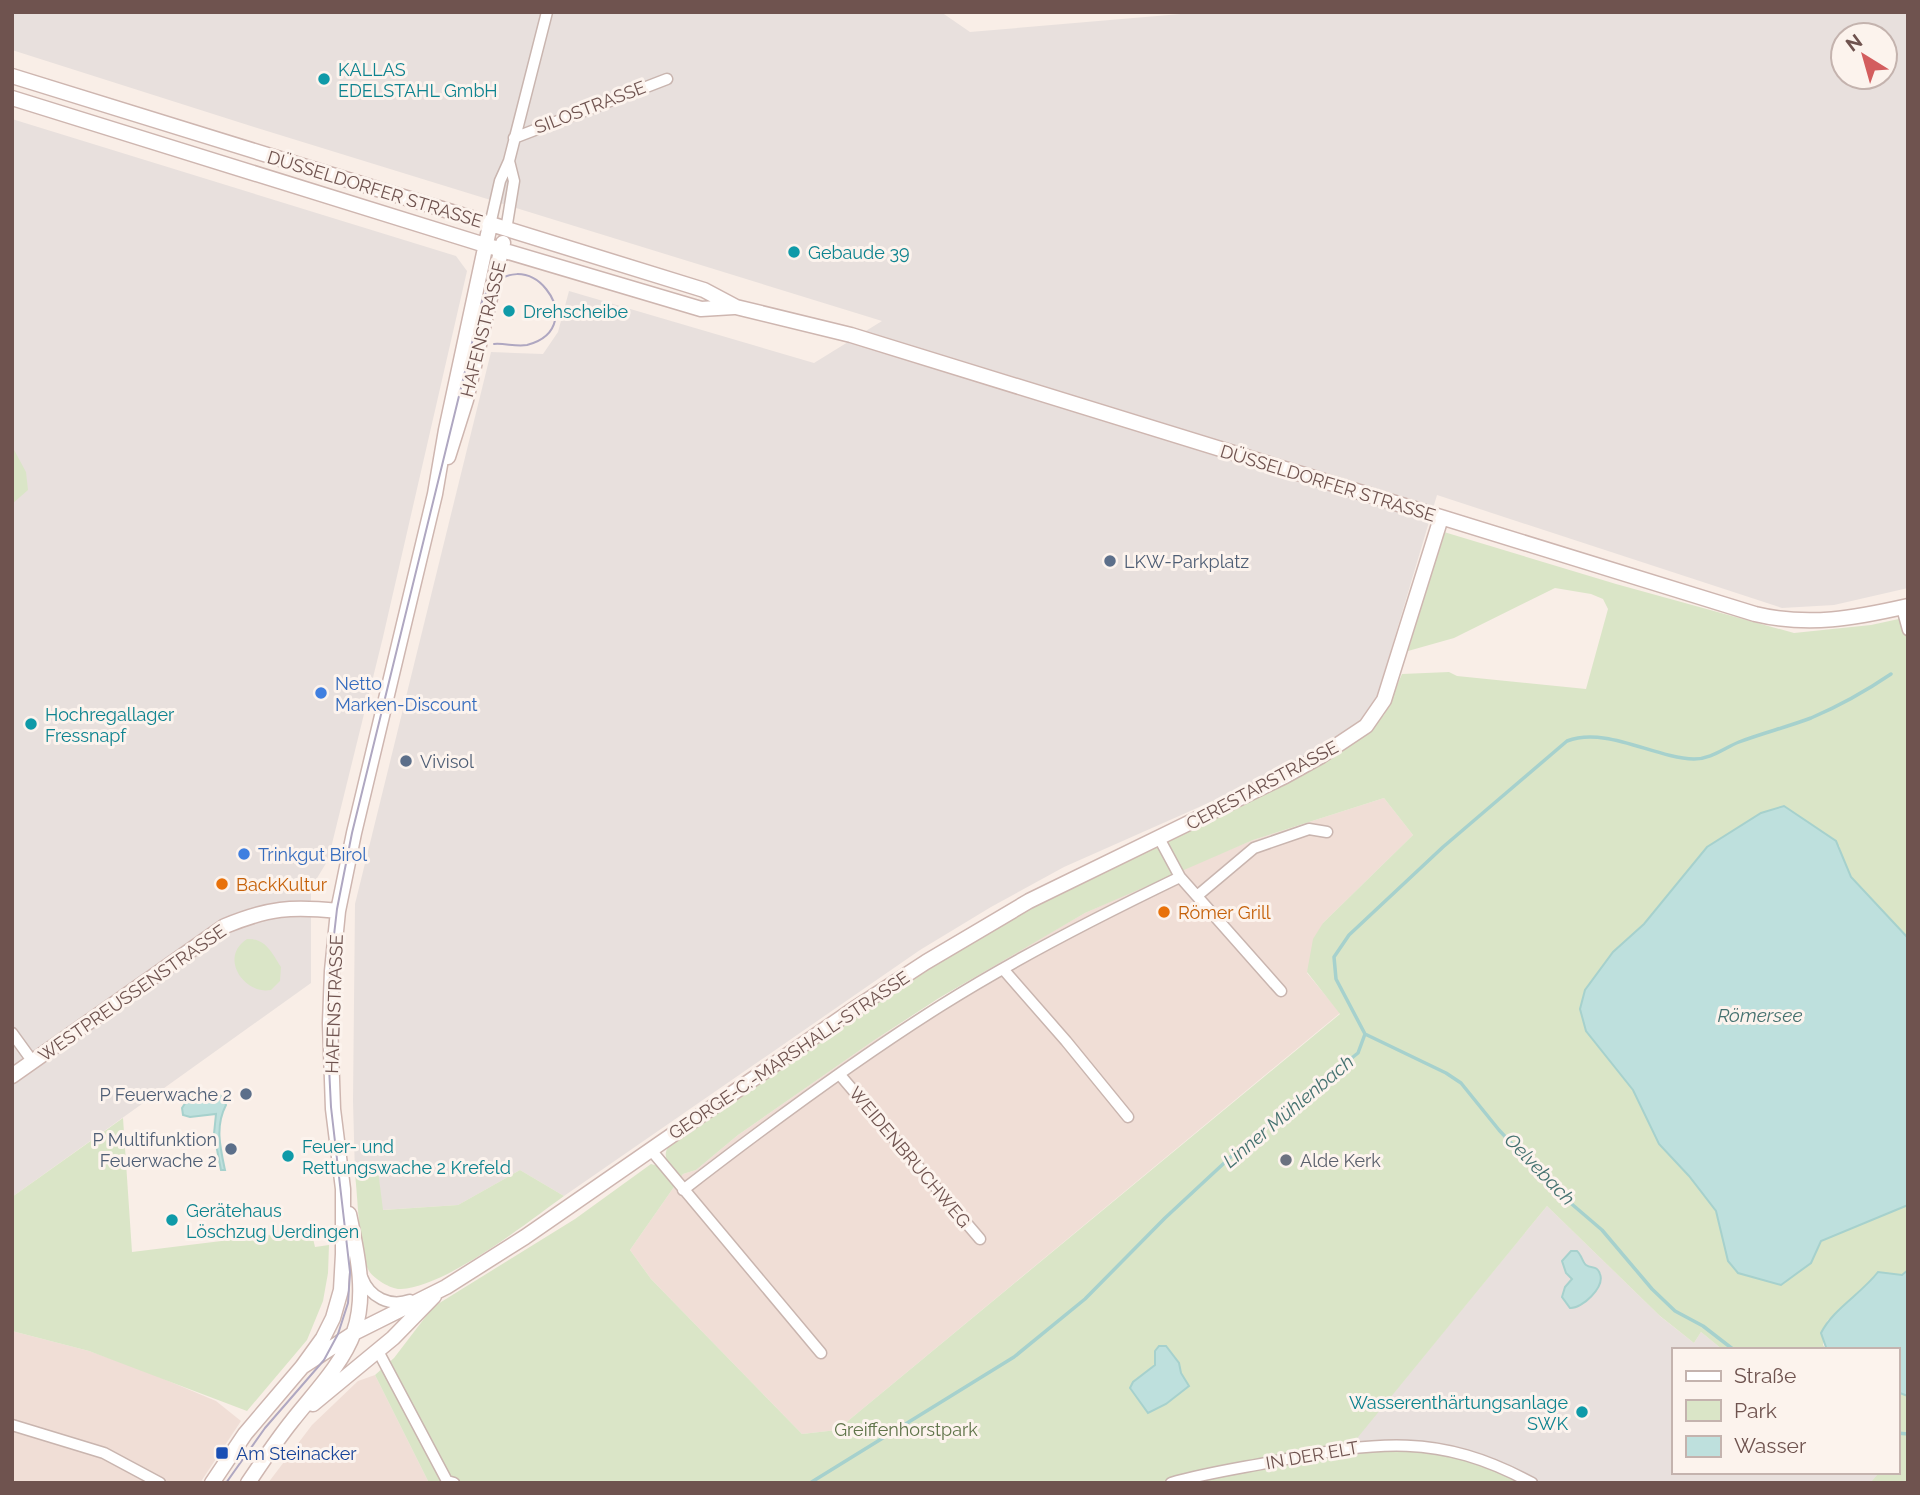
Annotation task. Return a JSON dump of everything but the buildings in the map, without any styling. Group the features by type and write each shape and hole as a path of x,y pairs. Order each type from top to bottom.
{"main road":[{"name":"DÜSSELDORFER STRASSE","path":"12,76 704,290 736,307 863,338 1441,518 1780,620 1838,620 1905,607"},
{"name":"DÜSSELDORFER STRASSE","path":"12,98 485,246 701,309 736,307"},
{"name":"HAFENSTRASSE","path":"212,1483 245,1434 323,1338 333,1318 341,1290 344,1254 343,1189 330,1067 332,971 338,911 435,494 490,225"},
{"name":"HAFENSTRASSE","path":"435,494 466,400 506,230"},
{"name":"CERESTARSTRASSE","path":"1144,844 1321,756 1351,737 1374,716 1384,700 1441,518"},
{"name":"GEORGE-C.-MARSHALL-STRASSE","path":"302,1367 394,1307 446,1287 525,1237 926,962 1030,901 1144,844"},
{"name":"WESTPREUSSENSTRASSE","path":"12,1076 225,926 255,914 278,909 306,907 338,911"},
{"name":"HAFENSTRASSE","path":"248,1483 334,1366 354,1333 360,1290 358,1261 343,1189"},
{"path":"285,1430 318,1399 378,1352 446,1287"}],"street":[{"name":"HAFENSTRASSE","path":"490,225 547,12"},
{"name":"SILOSTRASSE","path":"514,138 667,79"},
{"name":"HAFENSTRASSE","path":"506,230 514,181 509,161"},
{"name":"DÜSSELDORFER STRASSE","path":"1905,607 1908,630"},
{"path":"1197,896 1254,848 1310,829 1327,832"},
{"path":"1159,838 1180,877 1281,991"},
{"name":"WEIDENBRUCHWEG","path":"683,1190 747,1141 943,1004 1087,922 1180,877"},
{"path":"1003,969 1128,1117"},
{"path":"12,1033 33,1062"},
{"name":"WEIDENBRUCHWEG","path":"840,1075 980,1240"},
{"path":"651,1150 821,1353"},
{"path":"358,1261 367,1287 374,1295 394,1307 402,1321 400,1331"},
{"path":"378,1352 447,1481 454,1483"},
{"path":"12,1425 104,1453 160,1483"},
{"name":"IN DER ELT","path":"1171,1483 1350,1447 1381,1444 1436,1448 1476,1457 1532,1483"}],"shaded area":[{"path":"12,12 941,12 970,32 1204,12 1908,12 1908,588 1834,605 1782,608 1437,495 1374,707 1355,726 1322,749 1285,769 1064,867 991,907 920,950 564,1196 520,1170 458,1205 382,1210 378,1171 355,1175 355,904 491,352 543,354 558,332 569,291 814,363 882,321 12,50"},
{"path":"12,119 456,256 467,271 383,637 328,860 311,888 311,983 12,1197"},
{"path":"1384,798 1413,835 1323,923 1307,973 1340,1013 837,1430 802,1434 651,1279 630,1250 683,1174 696,1170 738,1135 873,1041 997,963 1085,913 1185,868 1253,840"},
{"path":"1547,1206 1661,1317 1694,1343 1701,1332 1721,1348 1672,1348 1672,1474 1880,1474 1870,1483 1539,1483 1456,1447 1399,1440 1353,1442"},
{"path":"12,1331 89,1351 140,1369 216,1401 241,1421 200,1483 12,1483"},
{"path":"375,1375 429,1483 268,1483 312,1425 358,1381"}],"green space":[{"path":"12,446 26,472 28,490 12,504"},
{"name":"Greiffenhorstpark","path":"1444,532 1616,584 1794,633 1871,625 1908,617 1908,938 1851,877 1845,867 1839,845 1683,876 1644,924 1613,952 1585,990 1586,1031 1633,1090 1659,1144 1689,1176 1716,1211 1728,1261 1739,1273 1781,1285 1811,1263 1821,1241 1908,1205 1908,1270 1902,1275 1878,1272 1865,1288 1827,1321 1823,1345 1825,1348 1721,1348 1701,1332 1694,1343 1660,1316 1547,1206 1354,1442 1397,1440 1439,1444 1490,1459 1539,1483 429,1483 375,1375 394,1358 433,1307 575,1219 651,1164 675,1171 666,1157 668,1147 860,1011 929,966 1091,876 1311,769 1365,733 1384,715 1402,674 1449,672 1457,676 1586,689 1608,609 1603,599 1591,594 1555,588 1454,638 1408,651","holes":["1384,798 1413,835 1323,923 1313,939 1307,972 1340,1014 837,1430 802,1434 651,1279 630,1250 683,1174 696,1170 738,1135 939,998 1085,913 1253,840"]},
{"path":"247,939 264,944 281,967 280,981 271,990 252,987 238,974 235,956"},
{"path":"123,1118 132,1252 311,1230 315,1247 329,1245 323,1301 307,1340 247,1411 89,1351 12,1331 12,1197"},
{"path":"378,1170 383,1210 458,1205 520,1170 564,1196 463,1266 419,1285 397,1289 371,1274 363,1252 355,1175"},
{"path":"1899,1393 1908,1396 1908,1483 1870,1483 1878,1474 1899,1474"}],"water":[{"name":"Römersee","path":"1784,806 1836,841 1851,877 1908,938 1908,1205 1821,1241 1811,1263 1781,1285 1738,1273 1728,1261 1716,1211 1689,1176 1659,1144 1633,1090 1586,1031 1580,1009 1585,990 1613,952 1644,924 1707,847 1761,813"},
{"path":"216,1092 226,1105 220,1121 220,1145 225,1170 221,1170 214,1134 216,1114 190,1117 183,1115 182,1108 196,1095"},
{"path":"1571,1251 1577,1251 1586,1265 1597,1269 1601,1279 1591,1296 1580,1305 1570,1308 1562,1297 1565,1287 1572,1279 1566,1273 1562,1261"},
{"path":"1908,1270 1908,1396 1899,1393 1899,1348 1826,1348 1821,1333 1833,1316 1878,1272 1902,1275"},
{"path":"1159,1346 1166,1346 1179,1363 1181,1373 1189,1386 1166,1404 1148,1413 1130,1388 1133,1382 1155,1365 1155,1351"}],"waterway":[{"name":"Linner Mühlenbach","path":"810,1483 1014,1357 1085,1299 1165,1218 1250,1139 1358,1053 1365,1034 1336,979 1334,957 1349,935 1443,847 1567,741 1598,737 1663,754 1700,759 1739,742 1811,718 1852,698 1891,674"},
{"name":"Oelvebach","path":"1365,1034 1461,1083 1499,1130 1553,1188 1602,1230 1652,1289 1675,1311 1703,1326 1731,1348"},
{"name":"Oelvebach","path":"1899,1433 1908,1434"}],"tram line":[{"path":"226,1483 265,1428 324,1360 338,1334 348,1303 350,1272 329,1067 330,970 337,909 352,833 483,298 499,280 517,274 533,278 546,289 554,304 555,320 547,335 527,345 494,344"}],"place":[{"name":"KALLAS EDELSTAHL GmbH","path":"324,79"},
{"name":"Gebaude 39","path":"794,252"},
{"name":"Drehscheibe","path":"509,311"},
{"name":"LKW-Parkplatz","path":"1110,561"},
{"name":"Netto Marken-Discount","path":"321,693"},
{"name":"Hochregallager Fressnapf","path":"31,724"},
{"name":"Vivisol","path":"406,761"},
{"name":"Trinkgut Birol","path":"244,854"},
{"name":"BackKultur","path":"222,884"},
{"name":"Römer Grill","path":"1164,912"},
{"name":"P Feuerwache 2","path":"246,1094"},
{"name":"P Multifunktion Feuerwache 2","path":"231,1149"},
{"name":"Feuer- und Rettungswache 2 Krefeld","path":"288,1156"},
{"name":"Alde Kerk","path":"1286,1160"},
{"name":"Gerätehaus Löschzug Uerdingen","path":"172,1220"},
{"name":"Wasserenthärtungsanlage SWK","path":"1582,1412"},
{"name":"Am Steinacker","path":"222,1453"}]}
